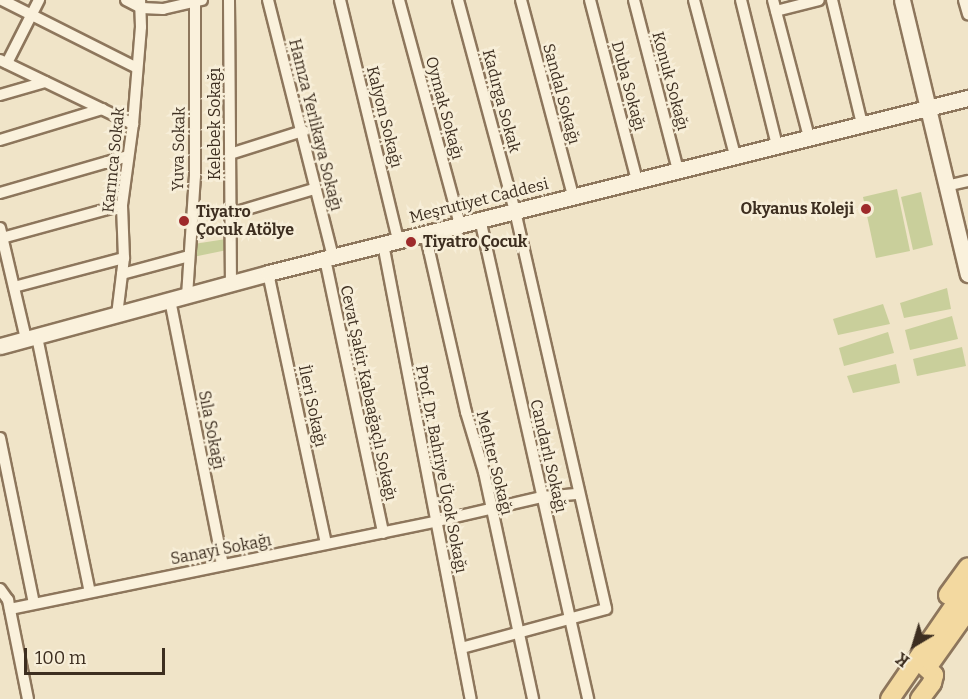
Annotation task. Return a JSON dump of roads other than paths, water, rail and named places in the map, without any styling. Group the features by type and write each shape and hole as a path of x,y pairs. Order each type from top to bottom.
{"main road":[{"path":"902,0 968,272"},
{"name":"Meşrutiyet Caddesi","path":"0,346 268,273 968,98"},
{"path":"968,567 939,608 935,621 946,632 959,633 968,623"},
{"path":"946,632 968,586"},
{"path":"890,699 923,664 946,632 968,610"},
{"path":"905,699 923,664"},
{"path":"920,699 934,678 923,664"}],"street":[{"path":"2,0 138,68"},
{"path":"39,0 3,62 133,124"},
{"path":"126,0 163,9 198,1"},
{"name":"Kelebek Sokağı","path":"229,0 231,284"},
{"name":"Hamza Yerlikaya Sokağı","path":"268,0 303,131 329,258"},
{"name":"Kalyon Sokağı","path":"340,0 398,240"},
{"name":"Oymak Sokağı","path":"399,0 460,225"},
{"name":"Kadırga Sokak","path":"458,0 515,211 606,609 572,618"},
{"name":"Sandal Sokağı","path":"521,0 573,196"},
{"name":"Duba Sokağı","path":"590,0 637,180"},
{"name":"Konuk Sokağı","path":"634,0 678,170"},
{"path":"694,0 735,155"},
{"path":"741,0 777,145"},
{"path":"809,137 775,6 819,0"},
{"path":"832,0 862,124"},
{"path":"964,0 968,14"},
{"name":"Yuva Sokak","path":"186,296 195,176 198,1"},
{"name":"Karınca Sokak","path":"117,315 124,258 122,205 133,124 141,4"},
{"path":"0,95 45,82"},
{"path":"0,140 102,110"},
{"path":"230,154 303,131"},
{"path":"0,193 128,156"},
{"path":"946,186 968,181"},
{"path":"230,214 314,189"},
{"path":"90,592 32,338 14,286 1,233 122,205"},
{"name":"Candarlı Sokağı","path":"480,219 542,497 572,618 588,699"},
{"name":"Mehter Sokağı","path":"426,233 466,412 484,472 490,510 533,699"},
{"name":"Prof. Dr. Bahriye Üçok Sokağı","path":"383,244 471,699"},
{"path":"122,274 189,256"},
{"path":"14,286 124,258"},
{"name":"Cevat Şakir Kabaağaçlı Sokağı","path":"329,258 383,533"},
{"name":"İleri Sokağı","path":"268,273 326,544"},
{"name":"Sıla Sokağı","path":"170,300 223,566"},
{"path":"0,438 34,603"},
{"name":"Sanayi Sokağı","path":"10,609 383,533 542,497 579,494"},
{"path":"0,589 8,600 28,699"},
{"path":"461,648 572,618"}],"place":[{"name":"Okyanus Koleji","path":"866,209"},
{"name":"Tiyatro Çocuk Atölye","path":"184,221"},
{"name":"Tiyatro Çocuk","path":"411,242"}]}
